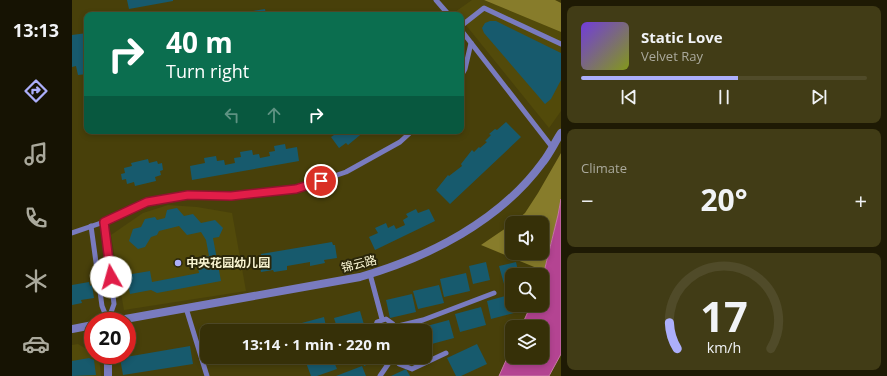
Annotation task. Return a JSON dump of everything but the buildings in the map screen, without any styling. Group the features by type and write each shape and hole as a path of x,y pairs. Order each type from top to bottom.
{"street":[{"name":"锦云路","path":"136,317 352,279 393,267 459,236 489,216 519,190 544,161 561,133"},
{"path":"72,329 84,327"},
{"path":"108,364 108,376"}],"lane":[{"path":"436,0 446,12"},
{"path":"464,24 484,8 561,44"},
{"path":"464,34 552,147"},
{"path":"464,71 471,43"},
{"path":"72,233 104,222 147,202 188,195 231,196 296,189 346,172 400,142 409,134"},
{"path":"104,222 114,304 111,312"},
{"path":"91,226 102,306 104,312"},
{"path":"370,274 382,319"},
{"path":"410,324 494,293"},
{"path":"186,308 207,376"},
{"path":"376,324 382,319 386,319 392,324"},
{"path":"432,360 446,353"},
{"path":"380,376 389,364"},
{"path":"399,364 412,369 423,364"}],"shaded area":[{"path":"472,0 484,0 561,32 561,111 549,128 464,23 464,12 455,12"},
{"path":"484,0 555,0 561,3 561,32"},
{"path":"561,153 561,199 549,251 549,216 521,216 538,193"},
{"path":"561,199 561,354 549,376 499,376 505,363 505,364 549,364 549,320 524,320 528,312 549,312 549,268 545,268 547,260 549,260 549,252"},
{"name":"中央花园幼儿园","path":"168,205 197,207 232,213 246,291 124,310 111,235 143,213"},
{"path":"505,229 505,255 481,245"},
{"path":"517,260 547,260 545,268 537,268"},
{"path":"78,344 84,348 84,364 100,364 101,376 72,376 72,345"}],"place":[{"name":"中央花园幼儿园","path":"178,263"}],"route":[{"path":"111,277 104,222 147,202 188,195 231,196 296,189 321,181"}]}
